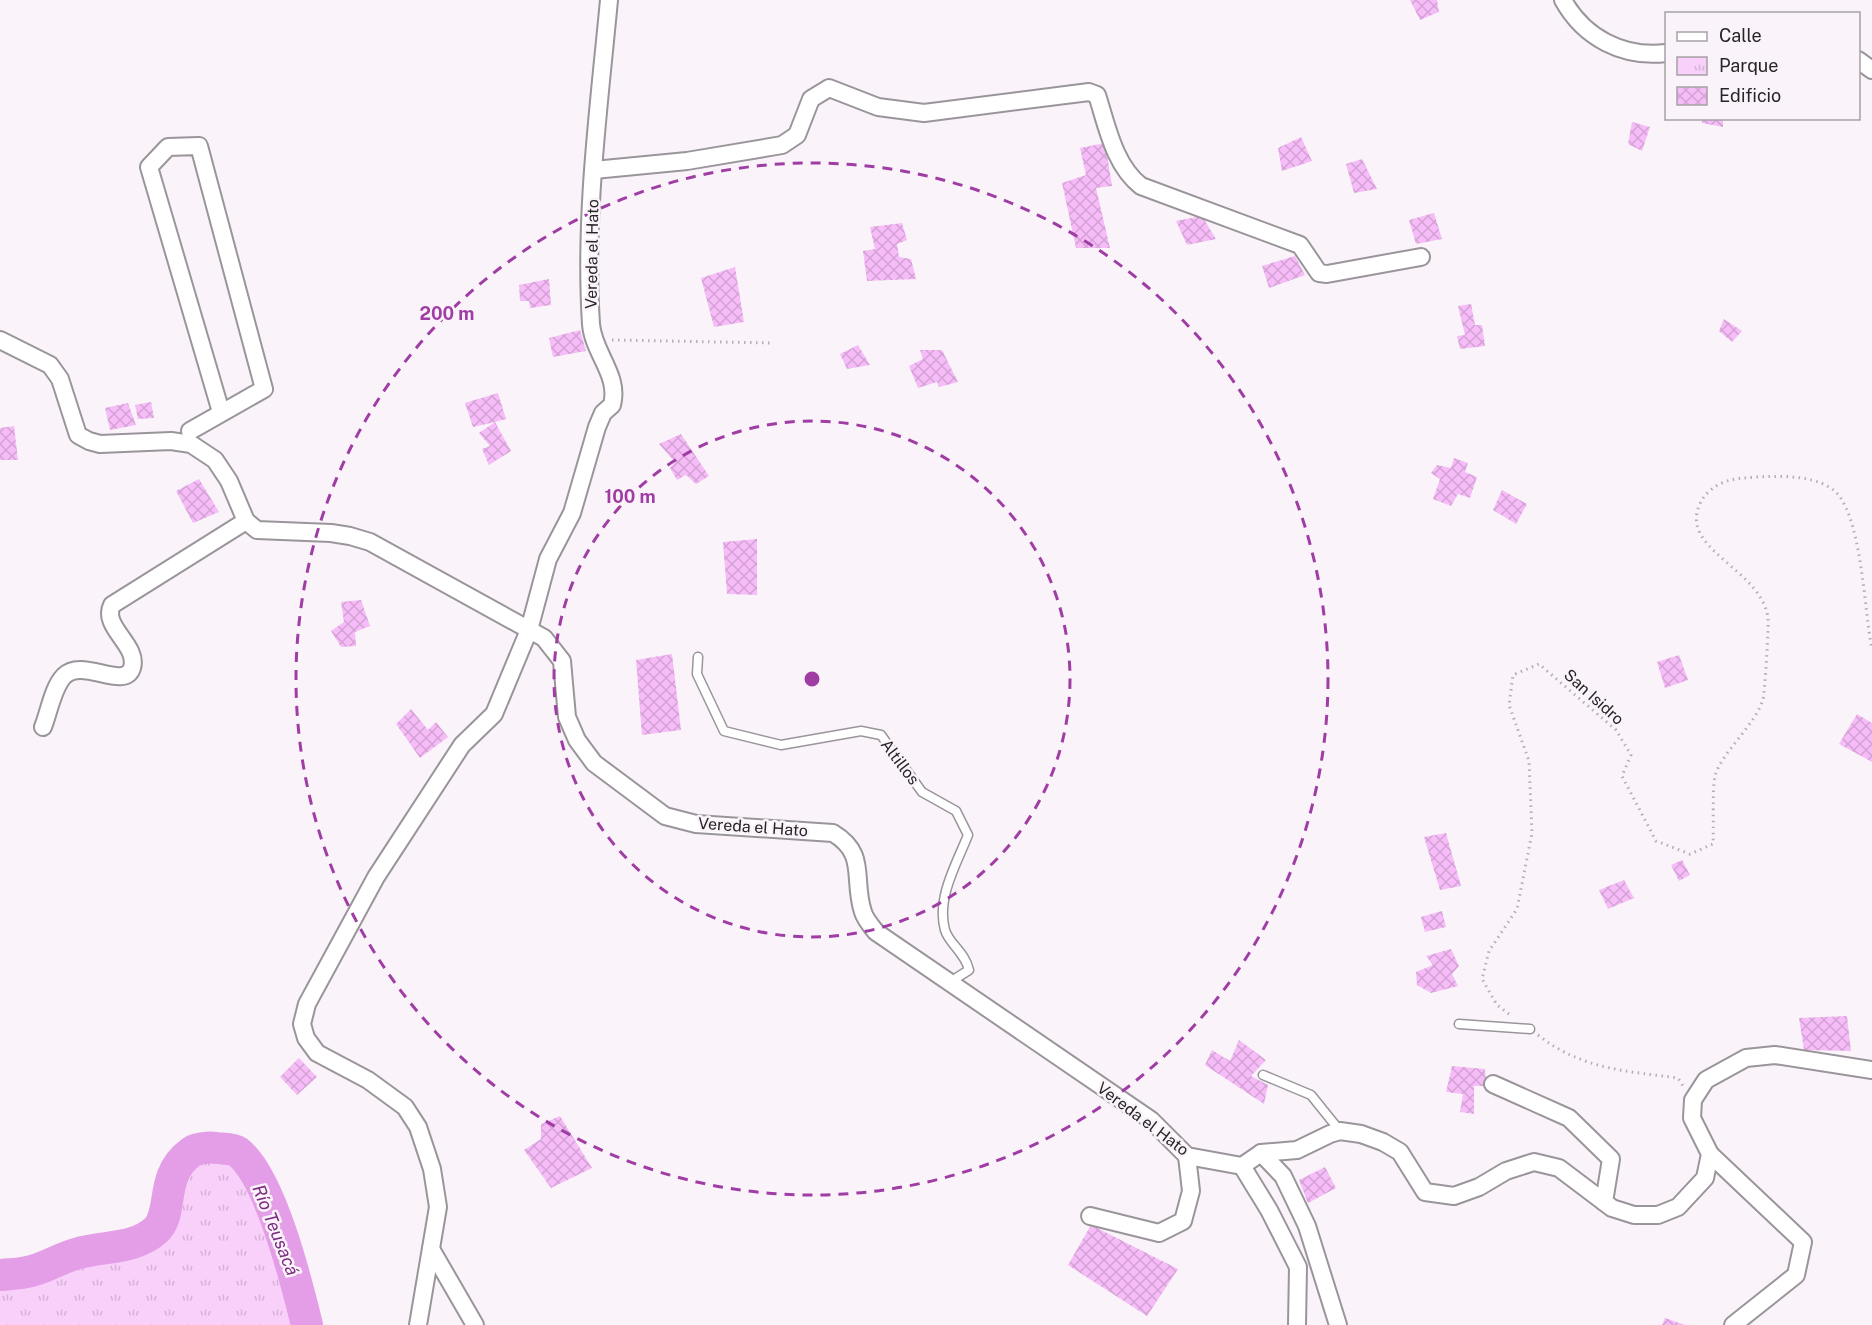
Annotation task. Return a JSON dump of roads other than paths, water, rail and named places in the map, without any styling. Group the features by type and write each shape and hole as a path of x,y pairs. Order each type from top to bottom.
{"street":[{"name":"Vereda el Hato","path":"418,1325 438,1208 432,1169 412,1114 368,1080 317,1053 306,1038 302,1024 307,1004 376,877 462,745 494,714 529,630 548,559 572,513 597,427 603,413 612,405 615,394 614,381 592,340 588,278 594,170 609,0"},
{"path":"1563,0 1593,37 1614,47 1655,55 1665,53"},
{"path":"594,170 687,161 782,145 797,135 811,99 829,88 878,107 924,113 1089,92 1097,95 1116,154 1128,176 1141,186 1300,245 1313,268 1319,273 1327,274 1421,257"},
{"path":"0,340 50,365 60,380 78,435 100,444 181,436 264,389 199,146 168,147 149,167 220,412"},
{"path":"43,727 62,677 70,671 83,668 113,677 128,673 132,668 131,657 110,619 109,612 112,605 246,520 229,481 215,460 181,436"},
{"name":"Vereda el Hato","path":"246,520 257,530 331,533 370,542 529,630 552,646 562,661 567,717 577,740 594,763 664,816 696,824 833,833 846,841 855,852 863,913 876,932 1151,1120 1187,1156 1242,1166"},
{"path":"1733,1325 1796,1275 1803,1242 1710,1154 1692,1118 1693,1100 1706,1080 1746,1058 1775,1054 1872,1070"},
{"path":"1493,1084 1569,1118 1611,1159 1604,1202"},
{"path":"1297,1325 1298,1267 1269,1210 1242,1166 1261,1153 1297,1150 1340,1131 1360,1134 1383,1142 1400,1152 1425,1192 1454,1196 1479,1187 1506,1171 1534,1162 1559,1168 1612,1208 1634,1215 1658,1215 1678,1207 1705,1178 1710,1154"},
{"path":"1261,1153 1283,1176 1306,1226 1338,1325"},
{"path":"1090,1216 1159,1233 1184,1221 1191,1191 1187,1156"},
{"path":"431,1250 475,1325"}],"lane":[{"name":"Altillos","path":"698,657 697,674 724,731 781,745 861,731 881,735 922,792 956,811 968,835 944,895 945,931 966,958 969,970 950,982"},
{"path":"1459,1024 1530,1029"},
{"path":"1263,1075 1311,1095 1340,1131"}],"waterway":[{"name":"Río Teusacá","path":"0,1275 34,1270 72,1255 139,1241 156,1230 161,1223 165,1214 170,1183 180,1162 192,1151 199,1149 230,1149 238,1152 250,1165 272,1207 307,1325"}]}
